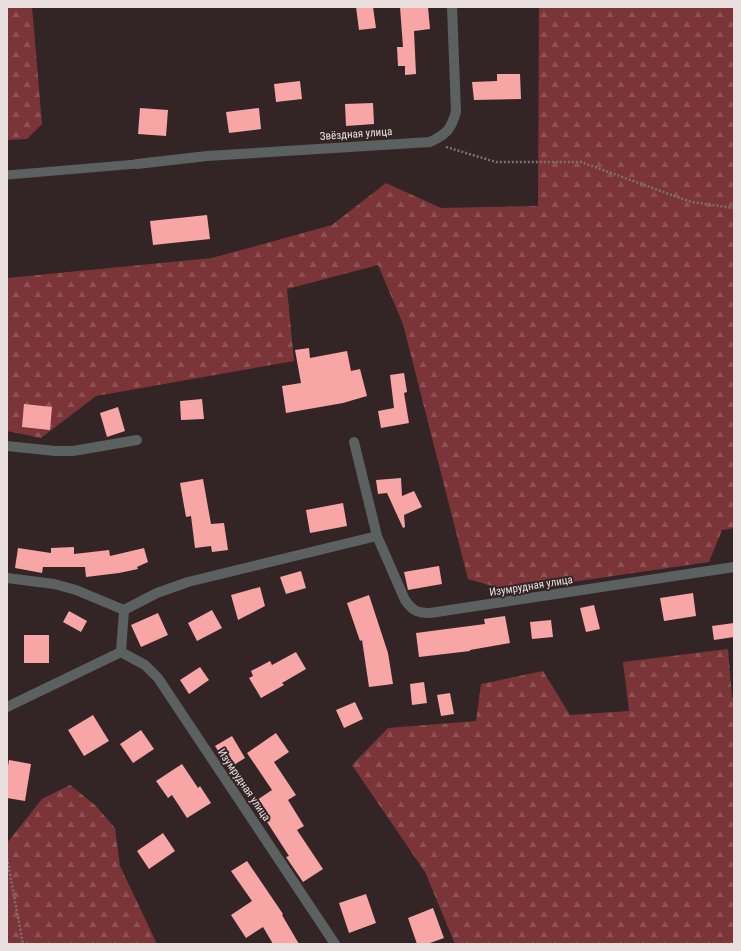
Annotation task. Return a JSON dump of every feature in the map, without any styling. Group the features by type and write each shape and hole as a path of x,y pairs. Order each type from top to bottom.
{"street":[{"name":"Звёздная улица","path":"137,164 208,156 430,142 442,136 452,126 456,112 452,7"},
{"path":"7,446 73,451 137,440"},
{"name":"Изумрудная улица","path":"354,442 377,536 406,600 411,608 420,613 430,613 734,567"},
{"path":"7,578 54,584 69,588 124,610 157,593 188,582 377,536"},
{"path":"7,707 121,652 124,610"},
{"name":"Изумрудная улица","path":"121,652 145,665 158,678 335,944"}],"lane":[{"path":"7,176 137,164"}],"path":[{"path":"430,142 496,162 582,162 691,202 734,208"},
{"path":"7,858 23,944"}],"green space":[{"path":"7,7 32,7 42,124 27,139 7,140"},
{"path":"539,7 734,7 734,528 722,530 709,562 510,591 468,579 403,324 378,265 287,289 294,361 96,396 41,438 7,431 7,278 212,258 332,225 386,183 441,208 538,206"},
{"path":"728,649 732,697 734,698 734,944 455,944 425,872 352,765 388,728 476,721 481,684 543,671 570,715 629,711 623,662"},
{"path":"70,785 95,805 115,828 120,866 157,944 7,944 7,843 42,799"}],"building":[{"path":"356,7 373,7 376,28 359,30"},
{"path":"400,7 428,7 430,29 414,31 416,74 405,75 405,66 398,66 397,47 403,47"},
{"path":"497,74 520,74 521,99 474,100 472,82 497,81"},
{"path":"300,81 302,99 276,102 274,84"},
{"path":"373,103 374,124 346,126 345,104"},
{"path":"140,108 168,110 166,136 138,134"},
{"path":"259,108 261,129 229,133 226,112"},
{"path":"207,215 210,239 153,245 150,221"},
{"path":"309,348 310,358 347,351 351,371 360,369 367,396 343,403 286,413 282,386 301,383 295,350"},
{"path":"404,373 407,392 404,393 409,423 381,428 378,411 394,408 390,375"},
{"path":"202,399 204,419 181,420 180,401"},
{"path":"24,404 52,407 50,430 22,427"},
{"path":"118,407 125,431 107,437 100,413"},
{"path":"401,478 402,496 414,491 422,507 404,515 405,527 403,528 387,493 378,494 376,480"},
{"path":"203,479 211,524 224,523 228,550 212,552 211,546 195,548 191,516 186,517 180,483"},
{"path":"343,503 347,526 310,533 306,510"},
{"path":"74,547 74,554 109,550 110,556 144,548 148,562 137,567 138,569 86,577 85,567 43,567 42,573 15,568 18,548 51,553 51,548"},
{"path":"439,566 442,584 408,590 404,572"},
{"path":"301,571 306,588 286,594 280,577"},
{"path":"260,587 265,606 238,620 231,595"},
{"path":"693,593 696,616 664,621 660,598"},
{"path":"369,595 388,653 393,684 369,687 362,640 360,641 347,603"},
{"path":"594,605 600,629 586,632 580,608"},
{"path":"212,610 222,628 197,641 188,623"},
{"path":"69,611 87,621 81,632 63,622"},
{"path":"158,613 168,635 141,647 131,625"},
{"path":"505,616 510,643 470,651 419,657 416,633 485,624 484,619"},
{"path":"551,620 553,637 532,639 530,622"},
{"path":"734,623 734,637 714,640 712,626"},
{"path":"24,635 49,635 49,663 24,663"},
{"path":"296,652 306,669 282,683 284,685 261,698 249,678 253,676 251,671 270,661 272,665"},
{"path":"200,667 209,680 189,694 180,680"},
{"path":"424,682 427,703 412,705 410,684"},
{"path":"450,693 454,714 441,716 437,695"},
{"path":"355,702 363,719 344,728 336,710"},
{"path":"93,715 109,741 84,756 68,730"},
{"path":"141,730 154,749 133,763 120,744"},
{"path":"276,733 289,752 274,762 296,795 288,800 304,826 297,830 323,869 303,882 286,857 289,856 267,822 270,821 257,800 272,790 247,753"},
{"path":"232,736 245,758 229,768 215,746"},
{"path":"9,760 31,764 25,801 7,798 7,772"},
{"path":"182,764 198,788 200,786 211,803 187,818 172,795 168,798 156,781"},
{"path":"163,833 175,851 149,869 137,851"},
{"path":"247,861 283,914 282,915 299,944 273,944 263,927 246,938 231,915 252,901 231,871"},
{"path":"366,894 376,923 349,933 339,903"},
{"path":"433,908 444,938 427,944 417,944 408,918"}]}
